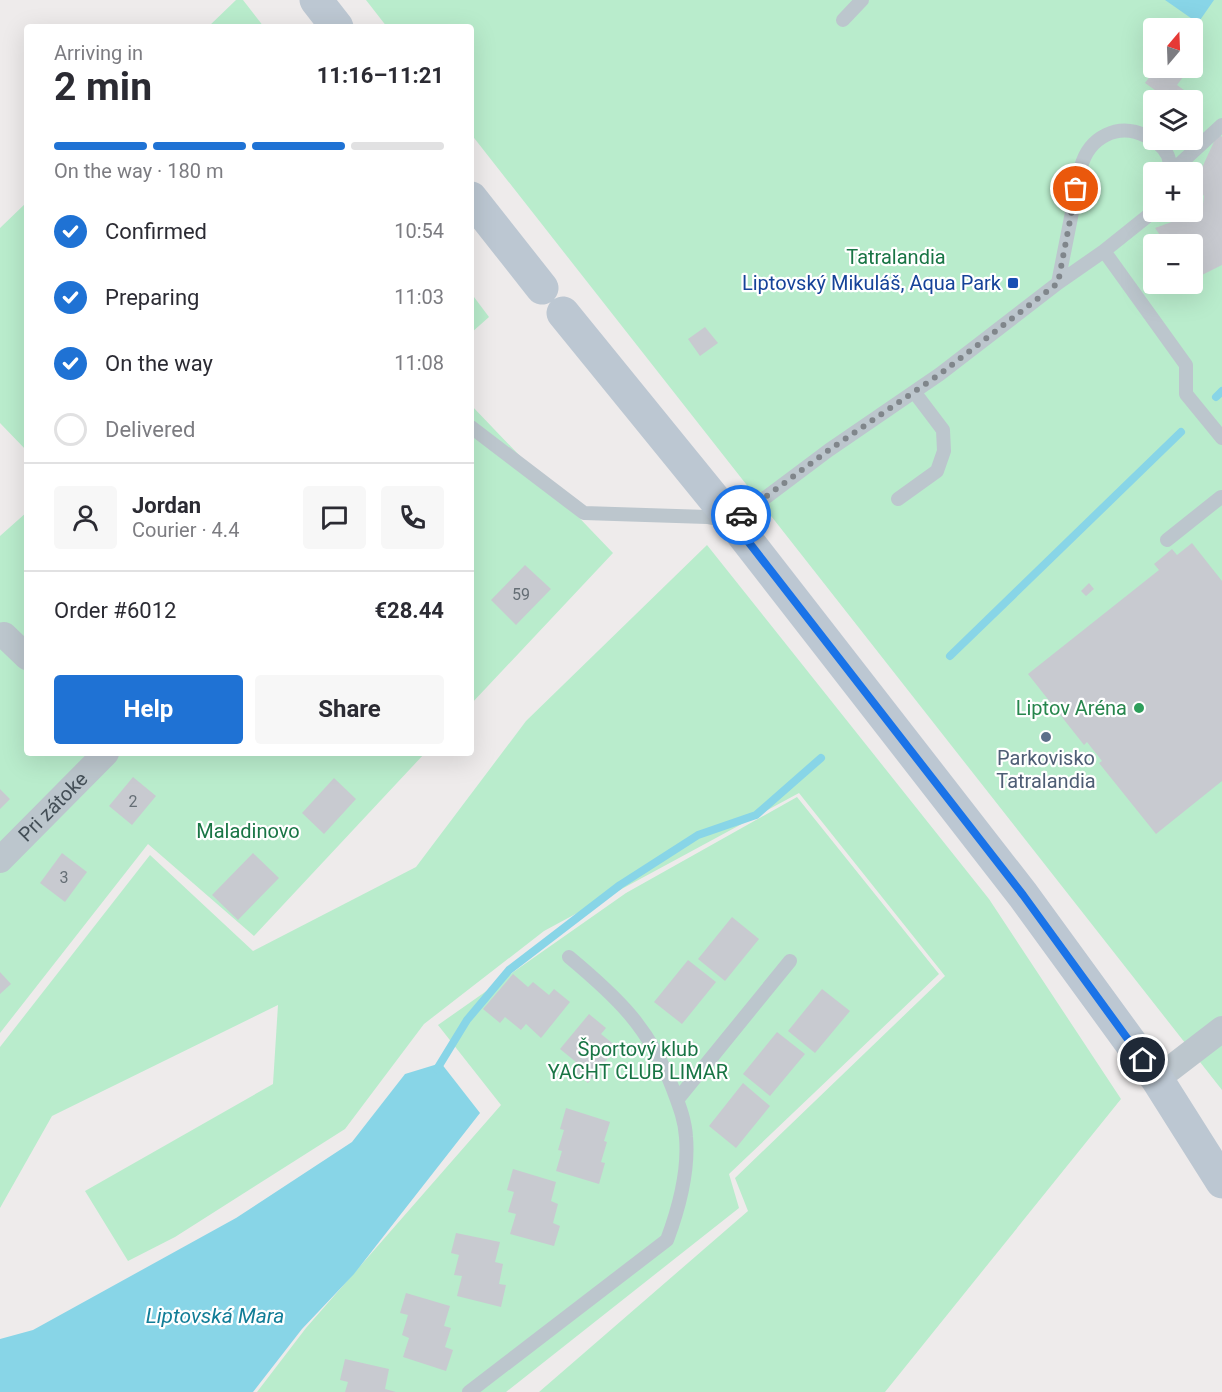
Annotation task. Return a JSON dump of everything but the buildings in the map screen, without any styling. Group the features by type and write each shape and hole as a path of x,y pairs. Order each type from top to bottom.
{"main road":[{"path":"316,0 335,24"},
{"path":"474,202 733,522 1023,895 1157,1078 1222,1182"}],"street":[{"path":"4,635 24,654"},
{"name":"Pri zátoke","path":"0,860 103,756"},
{"path":"1157,1078 1222,1029"}],"lane":[{"path":"843,20 862,0"},
{"path":"1182,162 1222,125"},
{"path":"1058,283 1081,167 1084,155 1091,145 1111,133 1133,130 1161,146 1168,155 1169,162"},
{"path":"474,429 584,513 707,517 733,522 829,450 915,393 1058,283 1104,252 1143,220"},
{"path":"1104,252 1186,365 1186,394 1222,438"},
{"path":"898,499 937,471 944,451 943,430 915,393"},
{"path":"1167,540 1222,498"},
{"path":"470,1392 667,1240 675,1219 685,1174 686,1138 682,1113 665,1068 648,1037 606,989 569,957"},
{"path":"677,1100 790,961"}],"green space":[{"path":"236,0 243,0 262,24 211,24"},
{"name":"Tatralandia","path":"366,0 1222,0 1222,1090 474,138 474,24 385,24"},
{"path":"24,205 24,448 0,423 0,228"},
{"path":"474,297 489,317 474,330"},
{"path":"474,408 613,553 474,701"},
{"name":"Maladinovo","path":"24,515 24,756 422,756 254,936 148,844 0,1033 0,536"},
{"path":"707,545 989,899 1121,1099 885,1392 539,1392 748,1211 735,1178 945,976 799,793 544,931 424,1024 345,1129 175,1237 128,1261 85,1191 273,1084 278,1005 52,1116 0,1208 0,1047 150,855 253,951 416,867 526,721"},
{"name":"Športový klub YACHT CLUB LIMAR","path":"797,797 939,974 729,1174 739,1208 506,1392 257,1392 306,1328 501,1105 438,1025 626,893"}],"water":[{"path":"1165,0 1214,0 1201,18 1191,18"},
{"name":"Liptovská Mara","path":"441,1063 480,1113 354,1274 302,1329 253,1392 0,1392 0,1339 33,1330 236,1218 352,1142 405,1074"}],"waterway":[{"path":"1216,397 1222,391"},
{"path":"950,656 1181,432"},
{"path":"437,1069 467,1020 509,970 620,885 698,835 756,815 821,758"}],"way so far":[{"path":"741,515 829,450 915,393 1058,283 1076,189"}],"place":[{"name":"Liptovský Mikuláš, Aqua Park","path":"1013,283"},
{"name":"Liptov Aréna","path":"1139,708"},
{"name":"Parkovisko Tatralandia","path":"1046,737"}],"route":[{"path":"741,515 733,522 1023,895 1143,1060"}]}
